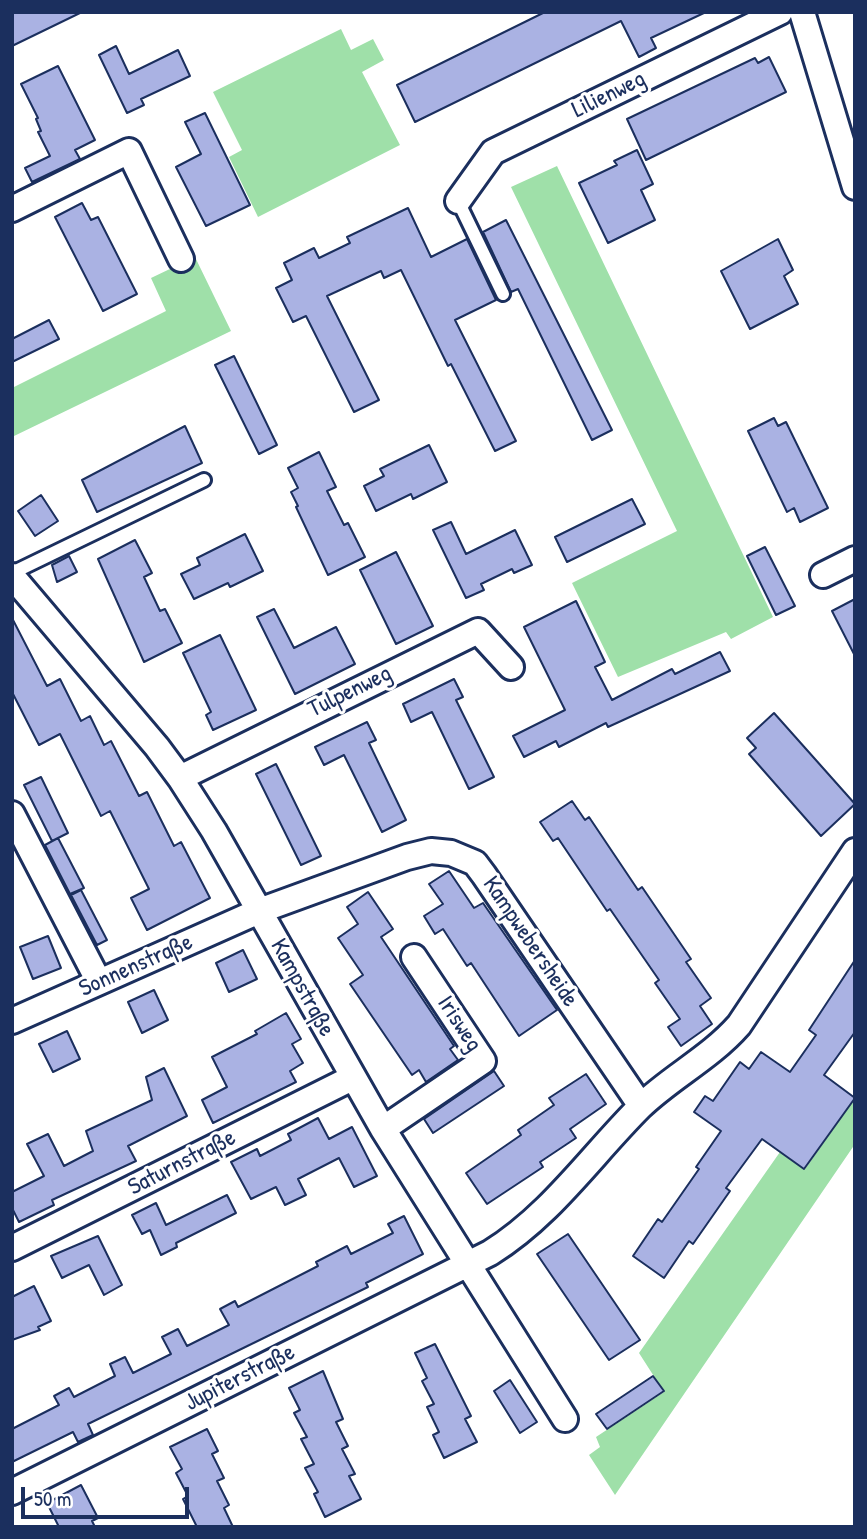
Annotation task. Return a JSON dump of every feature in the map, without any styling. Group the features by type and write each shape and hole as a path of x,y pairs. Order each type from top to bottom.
{"street":[{"name":"Lilienweg","path":"457,201 493,152 780,12"},
{"path":"802,12 844,116 855,187"},
{"path":"12,209 129,151 181,258"},
{"path":"823,575 855,559"},
{"name":"Kampstraße","path":"12,575 180,778 259,911 352,1078 565,1419"},
{"name":"Tulpenweg","path":"180,778 478,631 511,667"},
{"path":"12,814 99,982"},
{"name":"Kampwebersheide","path":"259,911 363,872 431,851 451,853 475,863 641,1106"},
{"path":"467,1264 516,1237 537,1220 641,1106 720,1046 739,1025 855,851"},
{"name":"Sonnenstraße","path":"12,1021 259,911"},
{"name":"Irisweg","path":"383,1129 483,1060 414,957"},
{"name":"Saturnstraße","path":"12,1248 352,1078"},
{"name":"Jupiterstraße","path":"12,1492 467,1264"}],"lane":[{"path":"457,201 503,294"},
{"path":"12,575 204,480"}],"green space":[{"path":"341,29 351,50 373,39 384,60 362,72 400,145 258,217 229,157 242,150 213,92"},
{"path":"557,166 773,617 731,639 726,632 618,677 572,583 677,531 511,187"},
{"path":"195,257 231,331 12,437 12,388 166,311 151,278"},
{"path":"855,1098 855,1144 615,1495 589,1455 600,1447 596,1437 664,1392 639,1353 780,1152 805,1169"}],"building":[{"path":"12,12 82,12 12,46"},
{"path":"545,12 706,12 651,38 656,48 639,57 621,21 415,122 397,85"},
{"path":"116,46 129,74 178,50 190,76 141,99 144,105 127,113 99,55"},
{"path":"769,57 786,92 646,160 627,119 755,58 758,63"},
{"path":"58,66 95,140 75,150 80,159 32,182 25,168 50,156 38,132 41,131 36,119 38,118 21,84"},
{"path":"205,113 250,205 206,226 176,167 201,154 185,122"},
{"path":"637,150 653,184 641,190 655,220 608,243 579,183 617,165 614,161"},
{"path":"82,203 91,220 98,217 137,294 103,311 55,217"},
{"path":"408,208 431,257 467,239 496,300 455,320 516,441 495,451 451,364 448,366 401,270 384,278 381,271 327,296 379,400 354,412 306,316 293,322 276,288 292,280 284,263 314,248 319,258 350,243 347,237"},
{"path":"506,220 612,430 592,440 518,289 511,292 483,232"},
{"path":"778,239 793,270 784,276 798,304 750,329 721,271"},
{"path":"49,320 59,339 12,362 12,339"},
{"path":"234,356 277,445 259,454 215,365"},
{"path":"774,418 778,426 786,422 828,508 800,522 794,508 787,512 748,431"},
{"path":"185,426 202,463 97,512 82,480"},
{"path":"429,445 447,482 413,499 411,494 376,511 364,486 384,476 380,469"},
{"path":"319,452 336,487 327,491 344,525 348,523 365,557 328,575 296,507 298,506 291,492 298,488 288,468"},
{"path":"41,495 58,521 35,536 18,511"},
{"path":"632,499 645,524 567,562 555,537"},
{"path":"451,522 466,554 515,530 532,565 514,573 512,569 481,584 484,590 466,598 433,530"},
{"path":"245,534 263,571 230,587 228,583 194,599 181,574 200,565 197,558"},
{"path":"135,540 152,573 144,577 160,611 165,609 182,643 144,662 98,559"},
{"path":"765,547 795,606 776,615 747,556"},
{"path":"396,552 433,626 396,644 360,570"},
{"path":"69,556 77,572 57,582 52,565"},
{"path":"855,599 855,656 832,611"},
{"path":"576,601 605,662 595,667 612,700 672,669 675,674 720,652 730,671 608,727 606,723 559,747 556,741 524,757 513,736 565,710 524,627"},
{"path":"274,609 294,648 336,627 355,664 295,694 257,617"},
{"path":"12,618 47,686 60,679 81,721 90,716 104,745 111,741 139,796 147,792 174,846 181,842 210,898 147,930 131,898 149,889 110,811 101,816 60,734 39,745 12,692"},
{"path":"220,635 256,710 213,730 206,715 211,712 183,653"},
{"path":"454,679 463,697 456,700 494,777 469,789 432,712 411,722 403,704"},
{"path":"774,713 855,804 821,836 749,754 756,748 747,738"},
{"path":"367,722 376,740 369,743 406,820 382,832 344,755 324,765 315,747"},
{"path":"276,764 321,856 301,865 256,774"},
{"path":"41,777 68,833 52,841 24,785"},
{"path":"572,801 585,820 589,817 638,890 642,887 691,959 686,962 711,998 700,1006 712,1024 681,1046 668,1027 680,1019 655,983 659,980 610,909 607,911 558,838 553,841 540,822"},
{"path":"58,838 84,888 70,894 45,845"},
{"path":"449,871 474,908 483,903 557,1010 519,1036 471,963 467,966 443,929 435,934 424,916 443,904 429,884"},
{"path":"81,890 107,940 97,945 71,895"},
{"path":"368,892 393,929 381,937 454,1046 450,1049 458,1060 426,1082 419,1070 412,1075 350,984 363,975 338,938 358,924 347,907"},
{"path":"48,936 61,968 33,979 20,947"},
{"path":"243,950 257,979 229,992 216,963"},
{"path":"855,960 855,1032 824,1075 855,1098 804,1169 762,1139 726,1188 730,1191 693,1244 689,1241 664,1278 633,1256 658,1219 662,1222 699,1169 696,1167 721,1131 694,1112 705,1096 713,1101 740,1062 749,1069 761,1052 790,1072 816,1035 809,1030"},
{"path":"154,990 168,1020 142,1033 128,1002"},
{"path":"286,1013 301,1039 292,1044 303,1063 290,1071 296,1082 213,1123 202,1100 227,1087 212,1057 257,1034 255,1031"},
{"path":"67,1031 80,1059 53,1072 39,1044"},
{"path":"164,1068 187,1116 128,1146 136,1161 52,1200 54,1205 19,1222 12,1208 12,1192 44,1176 27,1144 48,1134 64,1166 93,1151 86,1131 152,1100 146,1077"},
{"path":"494,1071 504,1086 433,1133 424,1119"},
{"path":"586,1074 606,1104 570,1129 576,1138 540,1162 543,1167 487,1204 466,1173 521,1135 518,1130 554,1105 549,1098"},
{"path":"318,1118 329,1139 352,1127 377,1176 354,1187 339,1158 298,1179 306,1195 285,1205 276,1187 251,1199 231,1162 257,1149 260,1156 291,1140 288,1134"},
{"path":"227,1195 236,1213 176,1243 177,1247 161,1255 150,1230 142,1234 132,1215 156,1203 166,1225"},
{"path":"404,1216 423,1254 366,1283 368,1287 88,1424 93,1435 78,1442 73,1432 12,1462 12,1429 59,1405 54,1396 69,1388 74,1397 115,1376 110,1364 125,1357 133,1373 171,1354 162,1337 178,1329 187,1346 229,1325 220,1309 235,1301 238,1307 318,1266 316,1262 347,1246 351,1254 393,1233 388,1224"},
{"path":"568,1234 640,1340 609,1360 537,1254"},
{"path":"98,1236 122,1285 104,1295 89,1265 62,1278 51,1256"},
{"path":"34,1286 51,1321 38,1327 40,1330 12,1340 12,1297"},
{"path":"435,1344 471,1416 465,1419 477,1442 444,1458 433,1435 439,1432 427,1407 434,1404 422,1381 427,1378 415,1353"},
{"path":"323,1371 343,1419 336,1422 348,1446 342,1449 355,1474 349,1476 361,1499 325,1517 314,1494 318,1492 305,1468 314,1464 301,1439 307,1437 294,1413 300,1410 289,1388"},
{"path":"653,1376 664,1391 607,1429 596,1414"},
{"path":"510,1380 537,1422 520,1433 494,1391"},
{"path":"207,1429 218,1451 212,1454 224,1478 217,1481 229,1505 224,1508 233,1527 197,1527 183,1499 188,1496 176,1473 182,1469 170,1447"},
{"path":"81,1485 98,1518 92,1521 95,1527 59,1527 47,1503"}]}
